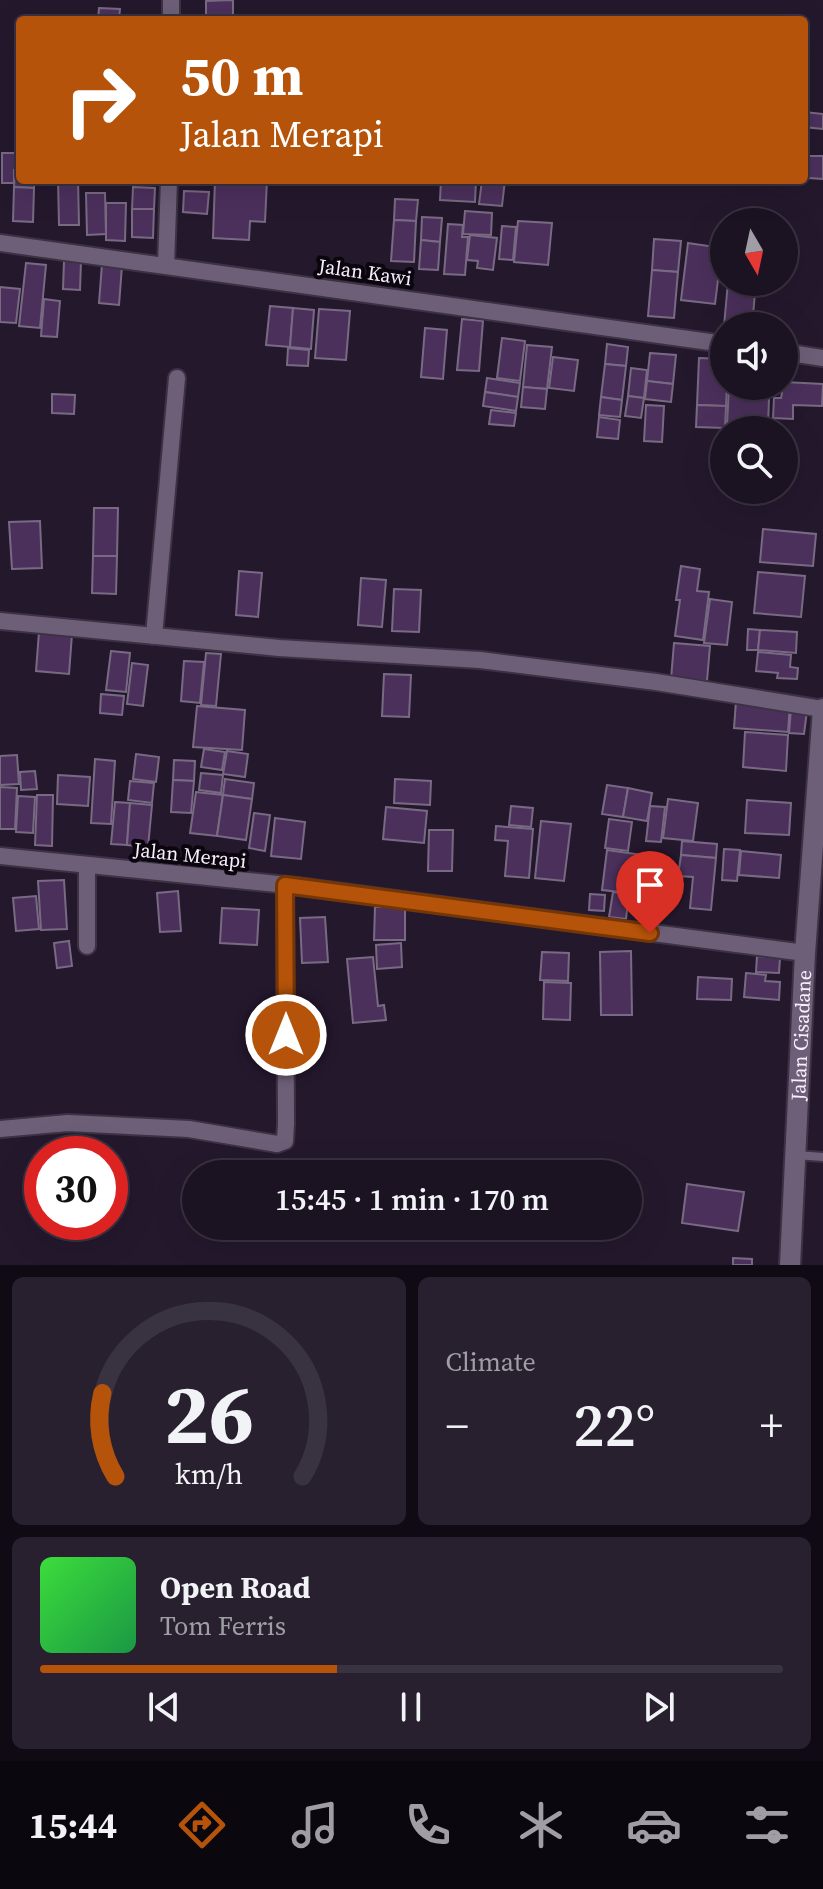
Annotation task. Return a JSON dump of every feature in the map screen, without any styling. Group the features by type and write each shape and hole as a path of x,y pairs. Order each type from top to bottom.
{"street":[{"path":"166,265 169,184"},
{"name":"Jalan Kawi","path":"0,243 710,342"},
{"path":"798,354 823,358"},
{"path":"154,636 177,378"},
{"path":"0,621 279,648 480,660 656,682 823,709"},
{"name":"Jalan Cisadane","path":"790,1265 805,953 823,709"},
{"name":"Jalan Merapi","path":"0,856 285,885 805,953"},
{"path":"87,865 87,946"},
{"path":"0,1129 68,1123 189,1129 277,1144 285,1141 285,885"}],"lane":[{"path":"795,1155 823,1157"}],"building":[{"path":"233,0 233,16 206,16 206,1"},
{"path":"99,8 120,9 119,16 98,16"},
{"path":"808,112 823,114 823,129 808,127"},
{"path":"2,153 16,153 14,183 2,183"},
{"path":"809,156 823,156 823,179 809,178"},
{"path":"15,171 16,184 34,184 34,188 14,187"},
{"path":"58,184 78,184 79,225 59,225"},
{"path":"215,184 267,184 265,222 250,221 249,240 213,238"},
{"path":"441,184 476,184 475,202 440,200"},
{"path":"482,184 505,184 502,206 479,204"},
{"path":"14,187 34,188 33,222 13,221"},
{"path":"133,187 155,188 154,209 132,209"},
{"path":"184,191 209,192 207,214 183,212"},
{"path":"86,193 105,193 106,234 87,235"},
{"path":"395,199 418,200 416,221 394,220"},
{"path":"106,203 126,203 125,241 106,240"},
{"path":"132,209 154,209 153,238 132,237"},
{"path":"465,211 492,213 491,235 463,234"},
{"path":"422,217 442,218 440,242 421,240"},
{"path":"394,220 416,221 414,262 391,261"},
{"path":"518,221 552,223 548,265 514,262"},
{"path":"448,224 463,225 462,237 468,237 465,275 444,274"},
{"path":"502,226 516,227 513,260 499,259"},
{"path":"470,235 497,238 493,270 477,268 478,261 467,260"},
{"path":"654,239 681,241 678,272 652,270"},
{"path":"421,240 440,242 438,270 419,269"},
{"path":"688,243 710,246 710,296 716,296 715,304 681,300"},
{"path":"64,261 81,261 80,290 63,289"},
{"path":"26,263 46,265 40,328 19,326"},
{"path":"102,264 122,266 119,305 99,303"},
{"path":"652,270 678,272 674,318 648,316"},
{"path":"0,287 20,289 16,323 0,322"},
{"path":"727,296 755,296 753,312 725,312"},
{"path":"44,299 60,301 57,337 41,336"},
{"path":"270,306 293,308 290,347 266,345"},
{"path":"293,308 314,310 311,349 290,347"},
{"path":"319,309 350,311 346,360 315,358"},
{"path":"462,319 483,321 479,371 457,370"},
{"path":"425,328 447,330 443,379 421,377"},
{"path":"502,338 525,341 520,381 497,378"},
{"path":"607,344 628,347 626,366 605,364"},
{"path":"527,345 552,347 547,389 523,387"},
{"path":"288,348 309,350 308,366 287,365"},
{"path":"650,353 676,355 673,384 647,381"},
{"path":"553,357 578,360 574,391 549,388"},
{"path":"699,358 710,358 710,400 726,400 726,406 697,405"},
{"path":"605,364 626,366 622,400 601,397"},
{"path":"631,368 647,370 644,398 628,396"},
{"path":"487,378 520,383 518,397 485,392"},
{"path":"647,381 673,384 671,402 645,399"},
{"path":"798,383 823,384 822,406 793,405 793,416 773,416 774,400 798,400"},
{"path":"523,387 547,389 545,409 521,407"},
{"path":"485,392 518,397 516,411 483,406"},
{"path":"52,394 75,395 74,414 52,413"},
{"path":"628,396 644,398 641,418 625,416"},
{"path":"601,397 622,400 620,417 599,415"},
{"path":"728,400 769,400 768,416 727,416"},
{"path":"646,405 664,406 662,442 644,441"},
{"path":"697,405 726,406 726,416 710,416 710,427 696,427"},
{"path":"491,410 516,413 514,426 489,424"},
{"path":"599,417 620,420 618,439 597,437"},
{"path":"94,508 118,508 117,556 93,556"},
{"path":"40,521 42,568 12,569 9,522"},
{"path":"763,529 816,534 813,566 760,562"},
{"path":"93,556 117,556 116,594 92,593"},
{"path":"681,566 700,569 697,591 709,592 703,640 675,636"},
{"path":"239,571 262,573 258,617 236,615"},
{"path":"758,572 805,576 801,617 754,613"},
{"path":"361,578 386,580 382,627 358,625"},
{"path":"394,589 421,590 419,632 392,631"},
{"path":"710,599 732,602 727,645 704,643"},
{"path":"748,629 760,630 758,650 747,650"},
{"path":"760,630 797,632 796,653 758,650"},
{"path":"39,632 72,634 69,674 36,671"},
{"path":"674,643 710,646 707,681 671,679"},
{"path":"111,651 130,653 126,692 106,690"},
{"path":"758,652 791,655 790,667 798,668 797,679 777,678 778,673 756,671"},
{"path":"206,653 221,654 216,706 201,705"},
{"path":"184,661 204,662 200,703 181,701"},
{"path":"132,663 148,665 143,706 127,704"},
{"path":"384,674 411,675 409,717 382,716"},
{"path":"101,694 124,696 122,715 100,713"},
{"path":"736,701 790,704 788,732 734,728"},
{"path":"197,706 245,710 242,750 193,747"},
{"path":"791,709 807,711 804,734 789,733"},
{"path":"745,732 788,735 786,771 743,767"},
{"path":"204,749 225,752 222,770 201,767"},
{"path":"227,751 248,754 245,777 223,774"},
{"path":"136,754 159,757 156,782 133,779"},
{"path":"17,755 19,784 0,785 0,756"},
{"path":"95,759 115,761 111,824 91,823"},
{"path":"174,760 195,761 194,781 173,780"},
{"path":"35,771 37,789 21,790 20,772"},
{"path":"201,773 223,775 221,793 199,790"},
{"path":"58,775 90,777 88,806 57,804"},
{"path":"225,779 254,783 252,799 223,795"},
{"path":"395,779 431,781 430,805 394,803"},
{"path":"173,780 194,781 191,813 171,812"},
{"path":"130,781 154,783 152,803 128,800"},
{"path":"607,785 628,788 623,817 602,814"},
{"path":"0,787 17,788 15,829 0,829"},
{"path":"628,788 652,793 647,821 623,817"},
{"path":"196,792 223,795 217,836 190,833"},
{"path":"37,795 53,795 52,846 35,845"},
{"path":"223,795 252,799 246,840 217,836"},
{"path":"18,796 35,797 33,833 16,832"},
{"path":"668,799 698,803 693,841 663,838"},
{"path":"747,800 791,803 789,835 745,833"},
{"path":"115,802 130,803 127,845 111,844"},
{"path":"130,803 152,805 148,847 127,845"},
{"path":"511,806 533,808 531,827 509,825"},
{"path":"650,806 665,807 661,842 646,841"},
{"path":"386,807 427,811 424,843 383,839"},
{"path":"254,813 270,815 265,851 249,848"},
{"path":"275,818 305,822 301,859 271,856"},
{"path":"609,819 632,822 628,851 605,848"},
{"path":"541,821 571,824 564,881 535,878"},
{"path":"496,826 533,829 529,878 505,876 508,841 495,840"},
{"path":"429,830 453,830 452,871 428,871"},
{"path":"682,841 717,844 716,858 681,855"},
{"path":"724,849 740,850 737,881 722,880"},
{"path":"607,850 643,855 638,894 602,890"},
{"path":"741,851 781,855 779,878 739,875"},
{"path":"681,855 716,858 711,910 690,908 693,877 678,876"},
{"path":"64,880 67,929 41,930 38,881"},
{"path":"178,891 181,931 160,932 157,893"},
{"path":"613,892 629,894 626,919 609,917"},
{"path":"590,894 605,895 604,911 589,910"},
{"path":"36,896 39,929 16,931 13,898"},
{"path":"375,907 405,907 405,940 374,940"},
{"path":"222,908 259,910 257,945 220,943"},
{"path":"325,917 328,962 302,963 300,918"},
{"path":"69,941 72,966 57,968 54,943"},
{"path":"401,943 402,967 377,969 376,945"},
{"path":"631,951 632,1015 601,1015 600,952"},
{"path":"542,952 569,953 568,981 540,980"},
{"path":"757,956 780,958 779,973 756,972"},
{"path":"373,957 378,1006 384,1005 386,1020 353,1023 347,959"},
{"path":"746,973 766,975 765,981 780,982 779,1000 744,997"},
{"path":"698,977 732,979 731,1000 697,999"},
{"path":"544,982 571,983 570,1020 543,1019"},
{"path":"687,1184 744,1192 738,1231 682,1223"},
{"path":"733,1258 752,1259 752,1265 733,1265"}],"route":[{"path":"286,1035 285,885 650,933"}]}
